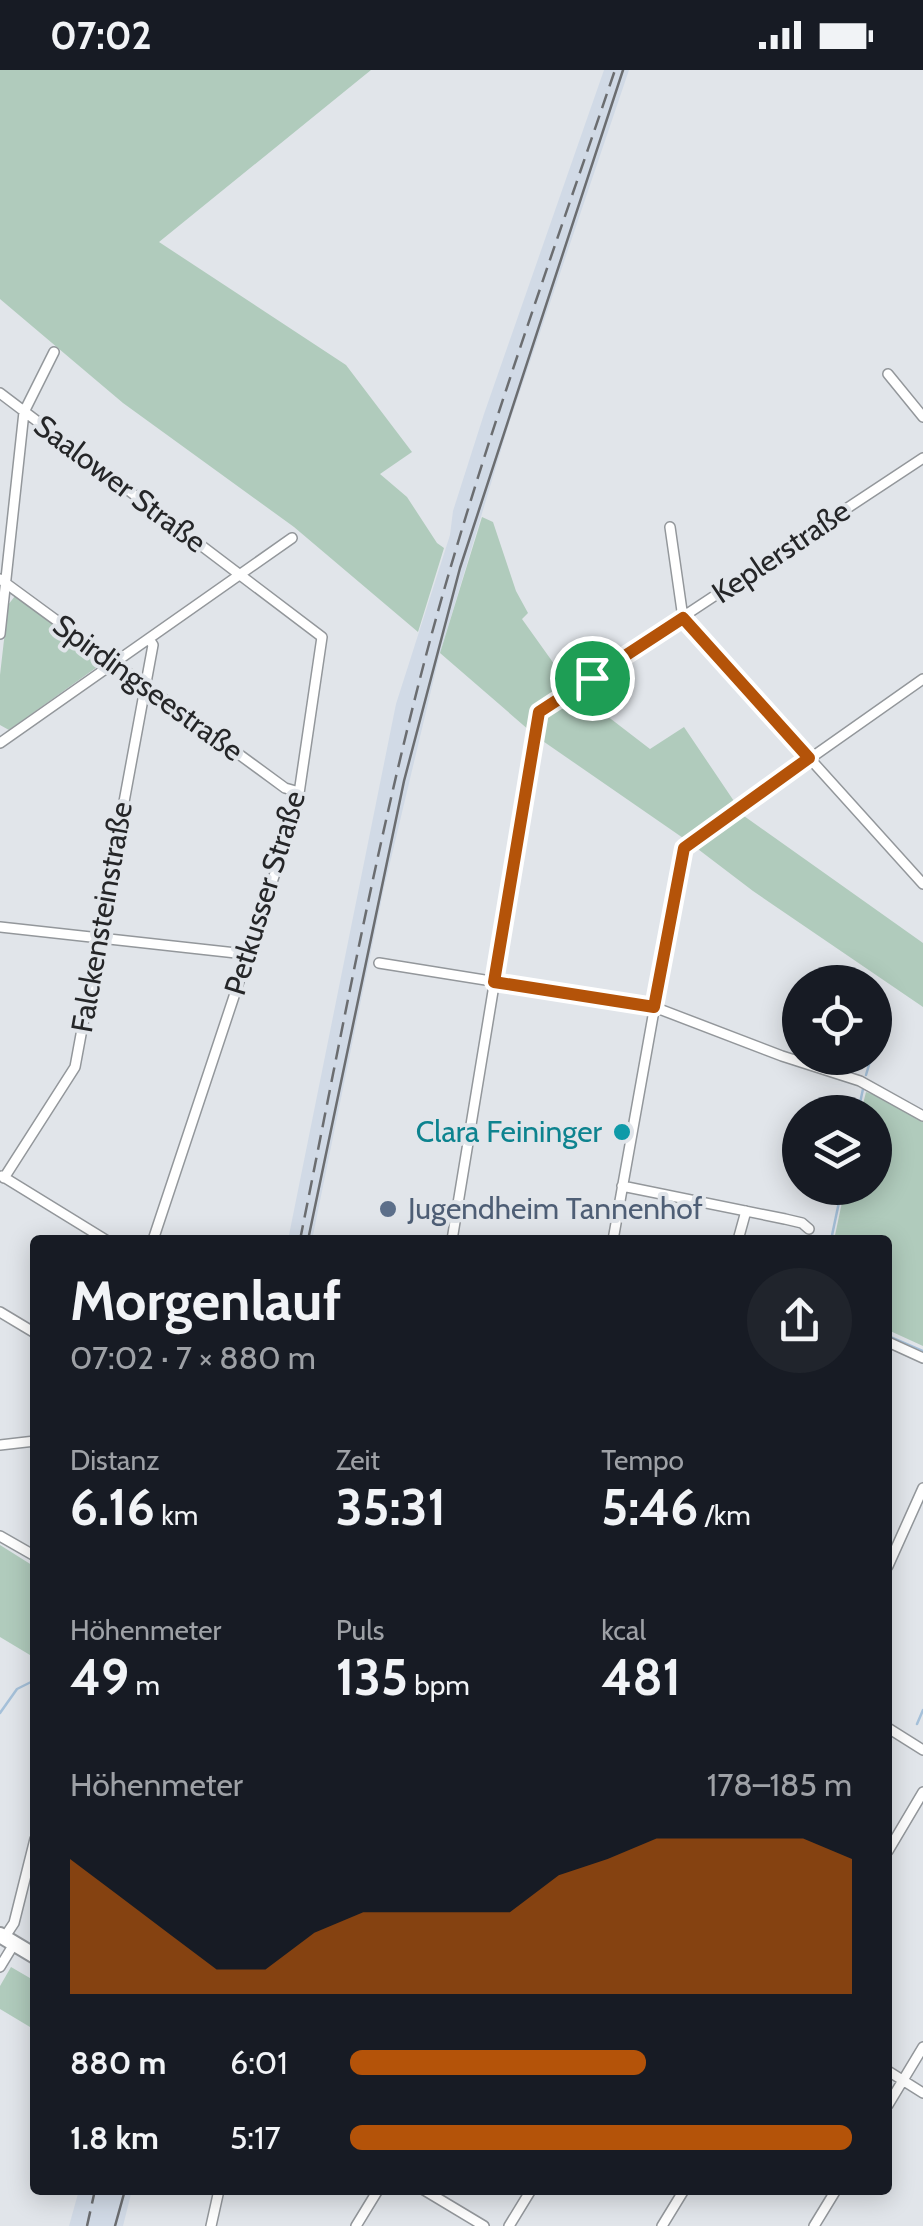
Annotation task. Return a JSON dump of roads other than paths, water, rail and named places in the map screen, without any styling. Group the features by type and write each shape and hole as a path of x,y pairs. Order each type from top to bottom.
{"street":[{"path":"0,634 24,412 54,352"},
{"path":"888,374 923,417"},
{"name":"Saalower Straße","path":"0,394 240,575"},
{"name":"Keplerstraße","path":"494,982 539,712 923,458"},
{"path":"670,527 683,618 923,884"},
{"path":"0,743 292,538"},
{"name":"Petkusser Straße","path":"154,1235 299,792 322,638 240,575"},
{"name":"Spirdingseestraße","path":"3,581 285,788 299,792"},
{"name":"Falckensteinstraße","path":"2,1176 75,1067 146,686 153,645 149,639"},
{"path":"614,1235 682,852 923,679"},
{"path":"0,926 247,957"},
{"path":"379,963 654,1007 860,1081 923,1116"},
{"path":"453,1235 494,982"},
{"path":"2,1176 98,1235"},
{"path":"622,1186 746,1210 802,1223 809,1229"},
{"path":"739,1235 746,1210"},
{"path":"0,1312 30,1330"},
{"path":"892,1344 923,1358"},
{"path":"0,1445 30,1442"},
{"path":"892,1557 923,1488"},
{"path":"0,1536 30,1553"},
{"path":"892,1536 900,1539"},
{"path":"892,1731 923,1750"},
{"path":"892,1844 923,1792"},
{"path":"0,1967 30,1859"},
{"path":"6,1939 30,1953"},
{"path":"892,2098 923,2046"},
{"path":"892,2074 923,2092"},
{"path":"211,2226 218,2195"},
{"path":"356,2226 375,2195"},
{"path":"432,2195 484,2226"},
{"path":"509,2226 528,2195"},
{"path":"662,2226 681,2195"},
{"path":"814,2226 833,2195"}],"waterway":[{"path":"862,1095 863,1089"},
{"path":"832,1235 838,1205"},
{"path":"892,1338 923,1351"},
{"path":"0,1713 17,1689 30,1682"},
{"path":"917,1724 923,1710"}],"tram line":[{"path":"309,1235 404,781 460,568 623,70"},
{"path":"115,2226 124,2195"}],"railway":[{"path":"301,1235 377,859 432,633 496,420 615,70"},
{"path":"87,2226 94,2195"}],"place":[{"name":"Clara Feininger","path":"622,1132"},
{"name":"Jugendheim Tannenhof","path":"388,1209"}]}
